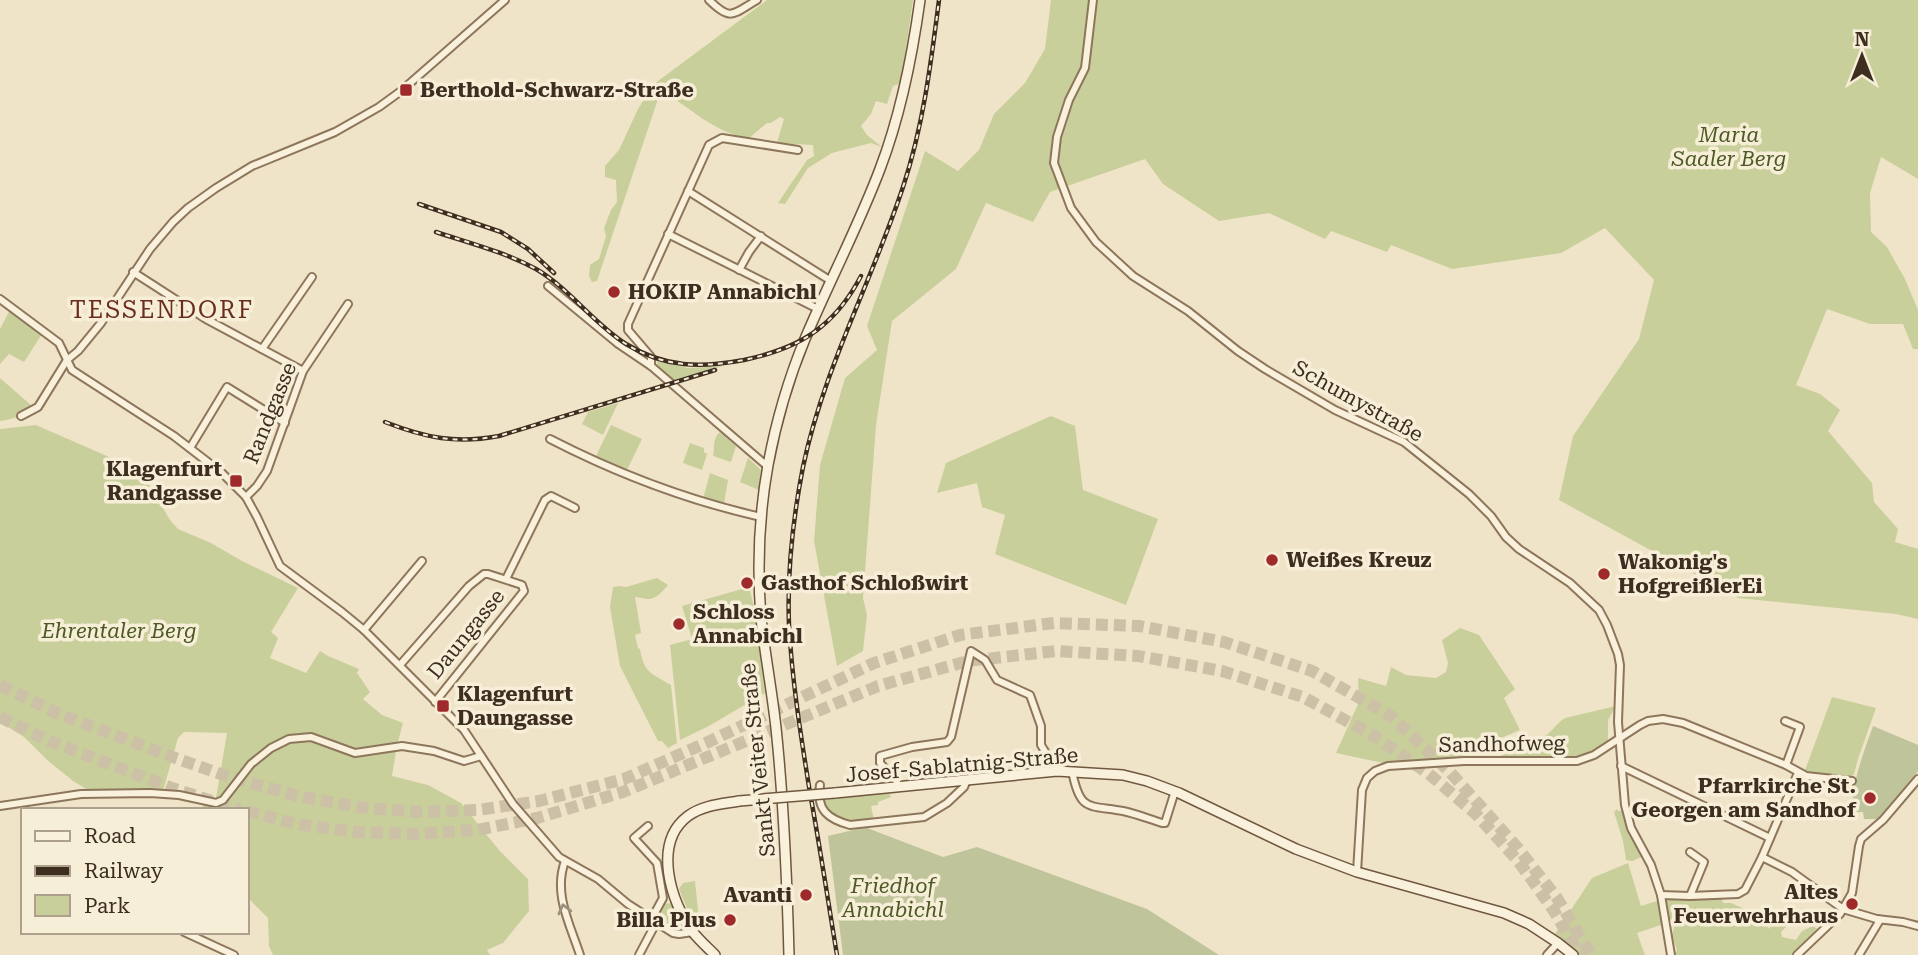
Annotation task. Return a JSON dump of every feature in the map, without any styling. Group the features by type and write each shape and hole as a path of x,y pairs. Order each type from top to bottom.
{"main road":[{"name":"Sankt Veiter Straße","path":"789,955 782,789 761,606 759,562 767,466 789,379 875,182 893,132 912,56 920,0"},
{"name":"Josef-Sablatnig-Straße","path":"715,955 692,932 674,895 669,867 670,845 677,828 688,816 707,807 740,802 1057,771 1123,775 1147,781 1175,791 1296,849 1357,872 1504,913 1529,924 1573,955"}],"street":[{"path":"21,416 38,407 67,359 78,351 101,323 133,272 173,222 202,198 252,166 335,132 379,107 505,0"},
{"path":"709,0 720,11 728,14 757,0"},
{"name":"Schumystraße","path":"1093,0 1085,68 1069,100 1057,137 1054,163 1071,208 1096,242 1133,275 1188,311 1247,357 1296,388 1335,410 1404,442 1469,494 1519,549 1570,583 1599,610 1607,625 1620,665 1619,739 1628,817 1651,865 1661,895 1671,955"},
{"path":"651,366 651,357 628,330 628,324 709,145 722,138 798,150"},
{"path":"688,191 831,281"},
{"path":"668,233 818,309"},
{"path":"739,270 761,236"},
{"path":"133,272 206,319 303,371"},
{"path":"262,349 312,277"},
{"path":"548,286 617,343 651,366 767,466"},
{"path":"0,299 59,343 72,370 190,448 222,473 246,497 280,566 364,630 464,730 513,804 565,861 598,879 628,904 673,933 692,932"},
{"name":"Randgasse","path":"246,497 267,471 303,371 348,304"},
{"path":"190,448 227,387 285,423"},
{"path":"550,439 599,464 672,493 761,517"},
{"path":"506,579 545,500 551,496 575,508"},
{"path":"364,630 422,561"},
{"name":"Daungasse","path":"400,665 479,578 488,574 522,585 524,591 435,702"},
{"path":"900,787 880,763 880,756 912,747 944,743 949,739 971,651 985,660 997,680 1030,695 1041,726 1041,745 1057,771"},
{"name":"Sandhofweg","path":"1357,872 1362,790 1367,778 1375,771 1388,766 1464,761 1577,761 1594,755 1647,721 1663,719 1683,723 1786,765 1806,776 1852,781"},
{"path":"1785,721 1800,727 1786,765"},
{"path":"0,806 81,794 136,793 179,795 216,806 251,764 271,748 289,739 311,737 355,753 402,746 434,751 464,761 481,756"},
{"path":"1621,766 1770,838"},
{"path":"1072,771 1080,797 1088,806 1123,811 1158,822 1165,823 1175,791"},
{"path":"1661,895 1738,894 1745,890 1798,773"},
{"path":"1797,955 1841,912 1852,893 1861,839 1883,820 1918,779"},
{"path":"820,785 820,802 825,813 840,823 850,825 924,817 947,803 964,787 967,780"},
{"path":"642,954 663,898 657,863 634,838 648,826"},
{"path":"1690,852 1704,862 1690,896"},
{"path":"1762,857 1791,872 1841,912 1918,926"},
{"path":"565,861 560,878 561,896 580,955"},
{"path":"1859,955 1880,920"},
{"path":"188,934 234,955"},
{"path":"1547,955 1558,943"}],"green space":[{"path":"767,0 913,0 901,83 893,86 887,104 876,101 871,114 861,126 867,135 882,147 871,143 832,153 808,168 785,204 778,203 807,160 814,156 813,145 777,143 784,119 780,117 767,123 749,138 725,131 661,90 597,281 592,282 589,276 590,265 599,259 606,236 604,228 617,202 616,180 605,177 605,166 619,150 638,109 654,84"},
{"name":"Maria Saaler Berg","path":"1051,0 1918,0 1918,179 1881,157 1870,193 1871,232 1887,247 1918,310 1918,349 1913,349 1903,324 1870,324 1827,309 1796,385 1820,394 1840,410 1828,431 1872,483 1874,502 1898,529 1895,542 1918,549 1918,619 1896,614 1738,598 1559,500 1573,436 1639,339 1654,280 1605,228 1561,253 1452,269 1391,245 1387,252 1331,231 1325,239 1269,213 1219,221 1163,184 1145,159 1050,192 1033,222 986,203 956,269 892,321 876,425 863,598 867,615 863,651 837,666 814,541 820,465 845,378 877,350 867,326 925,151 958,171 979,150 994,114 1025,83 1045,49"},
{"path":"10,310 42,334 24,362 9,354 0,364 0,329"},
{"path":"657,361 688,368 723,366 674,381 658,368"},
{"path":"0,378 32,406 18,416 0,421"},
{"path":"618,403 603,435 582,424 588,412"},
{"path":"1051,416 1075,426 1083,490 1158,519 1126,605 995,554 1005,515 982,507 977,483 937,493 946,463"},
{"name":"Ehrentaler Berg","path":"36,425 141,471 178,529 298,588 271,632 278,638 270,658 306,673 320,651 359,669 357,673 370,692 363,699 382,715 403,723 392,776 428,785 461,803 499,850 528,879 529,911 503,943 487,950 490,955 273,955 269,946 268,918 248,898 248,808 202,808 204,802 216,798 227,733 184,732 178,738 163,791 88,790 47,760 24,737 0,722 0,429"},
{"path":"611,425 642,439 626,472 599,461 596,456"},
{"path":"720,432 736,446 731,462 713,456 715,440"},
{"path":"690,443 704,448 707,454 702,470 683,463"},
{"path":"748,458 761,470 759,490 740,482"},
{"path":"710,473 728,480 724,504 703,499"},
{"path":"657,578 668,585 658,595 650,599 635,597 641,633 635,635 646,668 671,685 677,743 668,748 662,741 658,741 620,666 610,607 613,587 626,587"},
{"path":"749,587 755,611 765,693 680,740 670,645 692,639 682,606"},
{"path":"1460,628 1479,635 1515,689 1504,698 1520,730 1487,744 1487,753 1463,753 1463,757 1383,763 1336,753 1359,702 1358,678 1386,686 1391,667 1406,675 1436,678 1446,672 1448,663 1442,640"},
{"path":"1832,697 1876,708 1854,774 1850,778 1804,773"},
{"path":"1616,706 1608,720 1608,742 1591,753 1572,758 1566,755 1500,757 1510,745 1543,738 1565,718"},
{"path":"1873,726 1918,745 1918,771 1882,819 1864,819 1863,812 1852,812 1852,801 1859,768"},
{"path":"889,792 891,797 871,806 874,820 851,822 832,812 824,800"},
{"path":"1617,809 1624,810 1644,856 1632,861 1626,860 1614,812"},
{"name":"Friedhof Annabichl","path":"862,828 943,857 977,847 1147,909 1219,955 843,955 828,836"},
{"path":"1628,863 1641,906 1660,900 1661,925 1637,933 1645,955 1579,955 1555,934 1592,878"},
{"path":"695,881 700,929 689,913 679,889 683,883"},
{"path":"1721,897 1723,903 1731,903 1770,920 1768,929 1780,919 1785,920 1786,927 1781,932 1782,937 1796,940 1802,931 1813,926 1819,930 1793,955 1674,955 1677,950 1672,936 1674,927 1666,910 1668,899"},
{"path":"672,903 682,926 679,931 658,920 657,915 664,904"}],"tunnel":[{"path":"0,685 59,714 170,756 229,777 298,796 358,807 417,812 478,810 539,801 624,779 874,663 960,635 1054,623 1139,626 1224,642 1312,671 1391,716 1450,772 1517,847 1557,898 1591,955"},
{"path":"248,811 296,824 357,832 418,834 477,830 537,818 623,792 878,686 968,661 1056,651 1138,656 1222,671 1303,697 1376,737 1429,774 1477,815 1519,862 1554,911 1580,955"},
{"path":"0,717 49,741 172,788 234,808"}],"railway":[{"path":"837,955 807,772 789,625 789,585 796,506 803,467 823,396 891,222 910,164 926,95 939,0"},
{"path":"419,204 501,232 528,249 554,273"},
{"path":"436,232 499,253 536,269 560,286 626,344 655,358 684,364 744,360 795,344 834,315 861,276"},
{"path":"385,422 441,438 499,436 715,370"}],"place":[{"name":"Berthold-Schwarz-Straße","path":"406,90"},
{"name":"HOKIP Annabichl","path":"614,292"},
{"name":"Klagenfurt Randgasse","path":"236,481"},
{"name":"Weißes Kreuz","path":"1272,560"},
{"name":"Wakonig's HofgreißlerEi","path":"1604,574"},
{"name":"Gasthof Schloßwirt","path":"747,583"},
{"name":"Schloss Annabichl","path":"679,624"},
{"name":"Klagenfurt Daungasse","path":"443,706"},
{"name":"Pfarrkirche St. Georgen am Sandhof","path":"1870,798"},
{"name":"Avanti","path":"806,895"},
{"name":"Altes Feuerwehrhaus","path":"1852,904"},
{"name":"Billa Plus","path":"730,920"}],"district":[{"name":"TESSENDORF","path":"162,310"}]}
